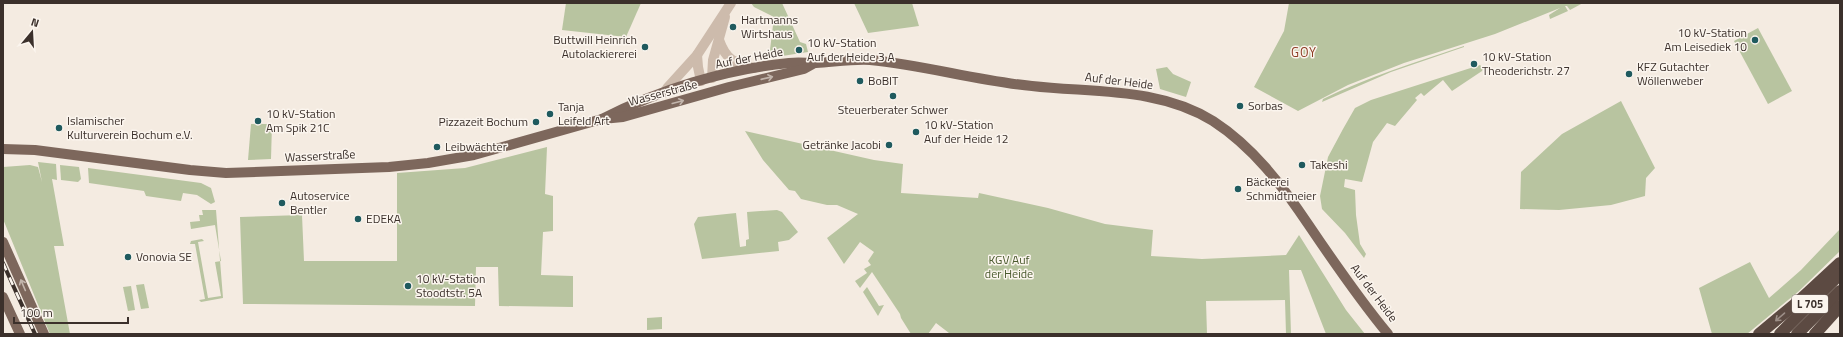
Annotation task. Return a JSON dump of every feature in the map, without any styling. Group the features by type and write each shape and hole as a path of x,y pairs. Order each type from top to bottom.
{"highway":[{"path":"1759,334 1800,300 1840,263"},
{"name":"L 705","path":"1780,334 1840,274"},
{"name":"L 705","path":"1797,334 1840,292"},
{"path":"1815,334 1840,306"}],"main road":[{"name":"Auf der Heide","path":"712,78 754,68 790,63 869,60 1003,83 1137,94 1168,102 1197,112 1240,142 1272,175 1342,273 1388,334"},
{"name":"Auf der Heide","path":"718,91 804,69 815,63"},
{"name":"Wasserstraße","path":"3,143 35,150 190,170 226,173 389,167 428,163 474,155 602,119 624,117 718,91 712,78 664,93 622,109 602,119"},
{"name":"Wasserstraße","path":"701,81 707,95"},
{"name":"Wasserstraße","path":"3,149 35,150"},
{"path":"3,242 44,334"},
{"path":"3,297 20,334"}],"street":[{"name":"Wasserstraße","path":"712,78 713,60 729,7"},
{"name":"Wasserstraße","path":"664,93 697,55 729,7"},
{"path":"719,40 728,58 737,64 754,68"},
{"name":"Wasserstraße","path":"697,55 701,81"}],"green space":[{"path":"566,3 641,3 626,37 562,30"},
{"path":"751,3 782,3 800,42 806,44 808,52 769,58 774,17 754,7"},
{"path":"854,3 912,3 919,26 868,33"},
{"path":"1289,3 1583,3 1570,10 1567,6 1565,6 1568,11 1550,19 1549,15 1560,8 1495,34 1404,63 1348,85 1298,111 1254,87 1284,31"},
{"path":"1758,28 1792,91 1768,104 1734,41"},
{"path":"1464,46 1391,72 1322,102 1323,99 1375,77"},
{"path":"1480,65 1483,68 1482,71 1452,91 1443,80 1424,96 1421,93 1415,98 1417,100 1395,126 1387,123 1373,142 1362,182 1345,179 1344,187 1355,190 1356,215 1360,244 1366,254 1364,258 1345,233 1322,209 1320,196 1328,157 1355,108 1371,100"},
{"path":"1167,67 1173,74 1191,82 1186,97 1160,89 1156,69"},
{"path":"1621,101 1655,168 1646,178 1645,196 1611,205 1559,210 1520,209 1521,172 1562,134"},
{"path":"251,124 272,124 271,159 248,160"},
{"name":"KGV Auf der Heide","path":"745,131 874,160 903,164 901,193 978,198 979,193 1048,208 1105,224 1153,230 1151,256 1202,259 1286,255 1299,235 1346,310 1365,334 1326,334 1301,270 1289,270 1291,334 1286,334 1285,300 1206,301 1207,334 949,334 936,323 928,334 911,334 900,314 872,272 860,288 855,281 867,273 864,269 871,265 868,261 874,252 860,242 844,264 827,238 858,214 837,205 827,205 801,199 795,191 789,190 763,160"},
{"path":"547,147 545,194 553,196 553,231 543,232 541,275 573,276 573,307 499,306 498,267 476,267 475,306 243,304 240,217 302,215 304,261 397,261 397,173 465,168"},
{"path":"38,162 56,164 57,180 52,179 64,246 54,246 70,334 50,334 3,219 3,167 30,165 38,167 42,182"},
{"path":"60,165 79,167 81,179 78,182 61,180"},
{"path":"88,168 201,183 211,188 215,202 211,204 197,195 183,193 181,201 146,196 144,191 89,183"},
{"path":"202,210 216,210 219,250 215,225 191,229 190,222 200,221 199,215 203,215"},
{"path":"777,210 782,212 798,232 789,240 778,242 779,251 702,259 694,224 698,217 736,213 740,247 746,246 746,240 749,239 747,212"},
{"path":"1840,229 1840,251 1799,291 1747,334 1712,334 1699,288 1750,262 1769,298 1801,270"},
{"path":"202,239 204,241 198,242 208,298 221,296 215,262 220,261 223,298 201,302 199,300 205,299 195,244 190,244 191,241"},
{"path":"144,284 149,308 141,309 136,285"},
{"path":"131,286 135,310 128,311 123,287"},
{"path":"867,287 879,306 884,305 878,316 863,292"},
{"path":"662,317 662,329 647,330 647,318"}],"railway":[{"path":"3,263 35,334"}],"place":[{"name":"Hartmanns Wirtshaus","path":"733,27"},
{"name":"10 kV-Station Am Leisediek 10","path":"1755,40"},
{"name":"Buttwill Heinrich Autolackiererei","path":"645,47"},
{"name":"10 kV-Station Auf der Heide 3 A","path":"799,50"},
{"name":"10 kV-Station Theoderichstr. 27","path":"1474,64"},
{"name":"KFZ Gutachter Wöllenweber","path":"1629,74"},
{"name":"BoBIT","path":"860,81"},
{"name":"Steuerberater Schwer","path":"893,96"},
{"name":"Sorbas","path":"1240,106"},
{"name":"Tanja Leifeld Art","path":"550,114"},
{"name":"10 kV-Station Am Spik 21C","path":"258,121"},
{"name":"Pizzazeit Bochum","path":"536,122"},
{"name":"Islamischer Kulturverein Bochum e.V.","path":"59,128"},
{"name":"10 kV-Station Auf der Heide 12","path":"916,132"},
{"name":"Getränke Jacobi","path":"889,145"},
{"name":"Leibwächter","path":"437,147"},
{"name":"Takeshi","path":"1302,165"},
{"name":"Bäckerei Schmidtmeier","path":"1238,189"},
{"name":"Autoservice Bentler","path":"282,203"},
{"name":"EDEKA","path":"358,219"},
{"name":"Vonovia SE","path":"128,257"},
{"name":"10 kV-Station Stoodtstr. 5A","path":"408,286"}],"district":[{"name":"GOY","path":"1304,52"}]}
